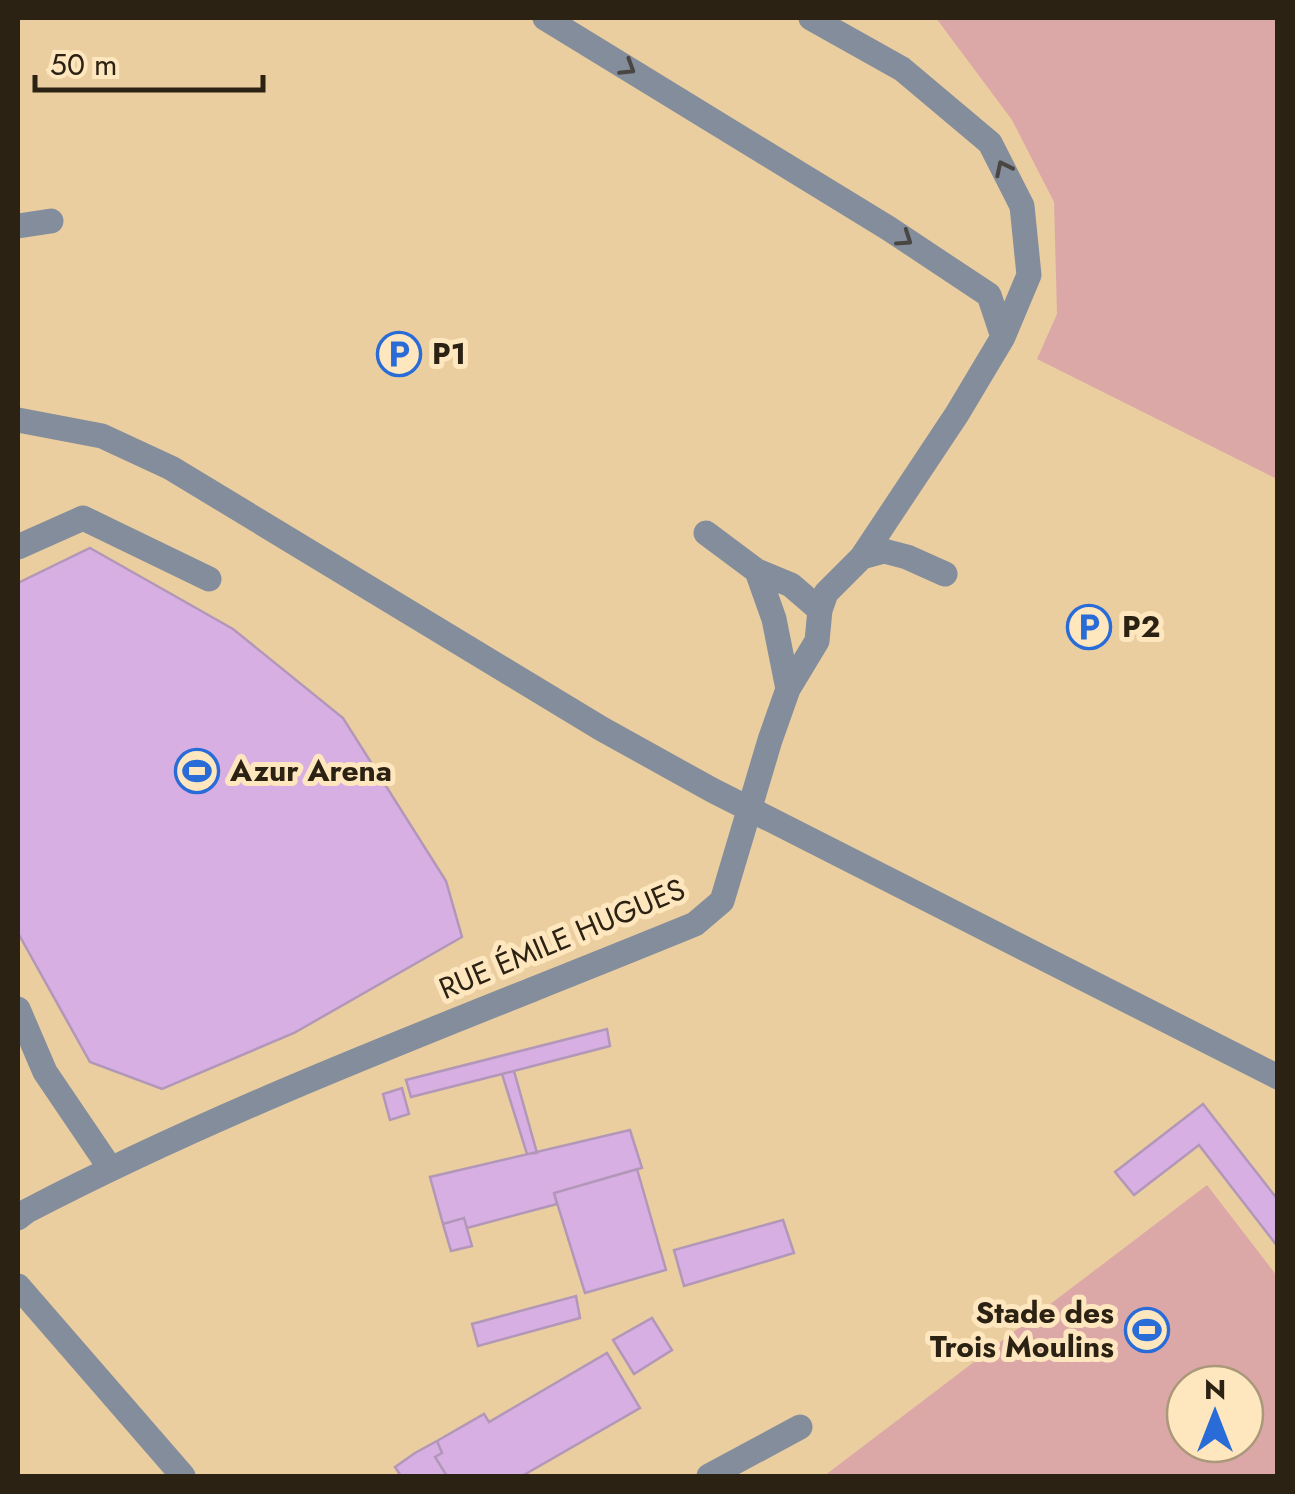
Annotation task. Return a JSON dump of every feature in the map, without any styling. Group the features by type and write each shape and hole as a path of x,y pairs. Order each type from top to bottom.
{"street":[{"path":"545,18 888,228 989,295 1003,338"},
{"path":"706,533 757,571 791,585 820,610 826,593 862,556 957,414 1003,338 1029,276 1022,206 990,142 902,69 812,18"},
{"path":"18,226 51,221"},
{"path":"18,420 102,436 171,468 602,729 750,810 1278,1077"},
{"path":"18,547 84,518 209,580"},
{"path":"862,556 884,551 907,556 945,574"},
{"path":"757,571 774,619 788,689"},
{"name":"RUE ÉMILE HUGUES","path":"18,1218 110,1168 389,1047 695,924 722,901 788,689 817,641 820,610"},
{"path":"18,1010 45,1072 110,1168"},
{"path":"18,1286 183,1476"},
{"path":"709,1476 739,1469 800,1427"}],"shaded area":[{"path":"18,18 1277,18 1277,1476 18,1476"},
{"path":"936,18 1277,18 1277,479 1037,359 1057,314 1054,202 1012,120"},
{"name":"Stade des Trois Moulins","path":"1207,1185 1277,1276 1277,1476 824,1476"}],"building":[{"name":"Azur Arena","path":"90,548 233,629 343,718 446,881 462,937 294,1033 162,1089 90,1062 18,933 18,583"},
{"path":"607,1029 610,1046 411,1097 406,1080"},
{"path":"514,1071 537,1153 527,1154 502,1074"},
{"path":"402,1088 409,1114 390,1120 383,1094"},
{"path":"1203,1104 1278,1200 1278,1247 1199,1145 1134,1195 1115,1172"},
{"path":"630,1130 642,1168 554,1193 557,1204 467,1228 464,1218 443,1224 430,1177"},
{"path":"637,1169 666,1270 585,1293 554,1193"},
{"path":"464,1218 472,1246 451,1251 443,1224"},
{"path":"783,1220 794,1253 684,1286 674,1250"},
{"path":"576,1296 580,1318 478,1346 472,1324"},
{"path":"652,1318 672,1350 634,1374 613,1340"},
{"path":"607,1353 640,1408 522,1476 447,1476 435,1457 442,1453 437,1441 484,1414 489,1422"},
{"path":"437,1441 442,1453 435,1457 447,1476 401,1476 395,1467"}],"place":[{"name":"P1","path":"399,354"},
{"name":"P2","path":"1089,627"},
{"name":"Azur Arena","path":"197,771"},
{"name":"Stade des Trois Moulins","path":"1147,1330"}]}
